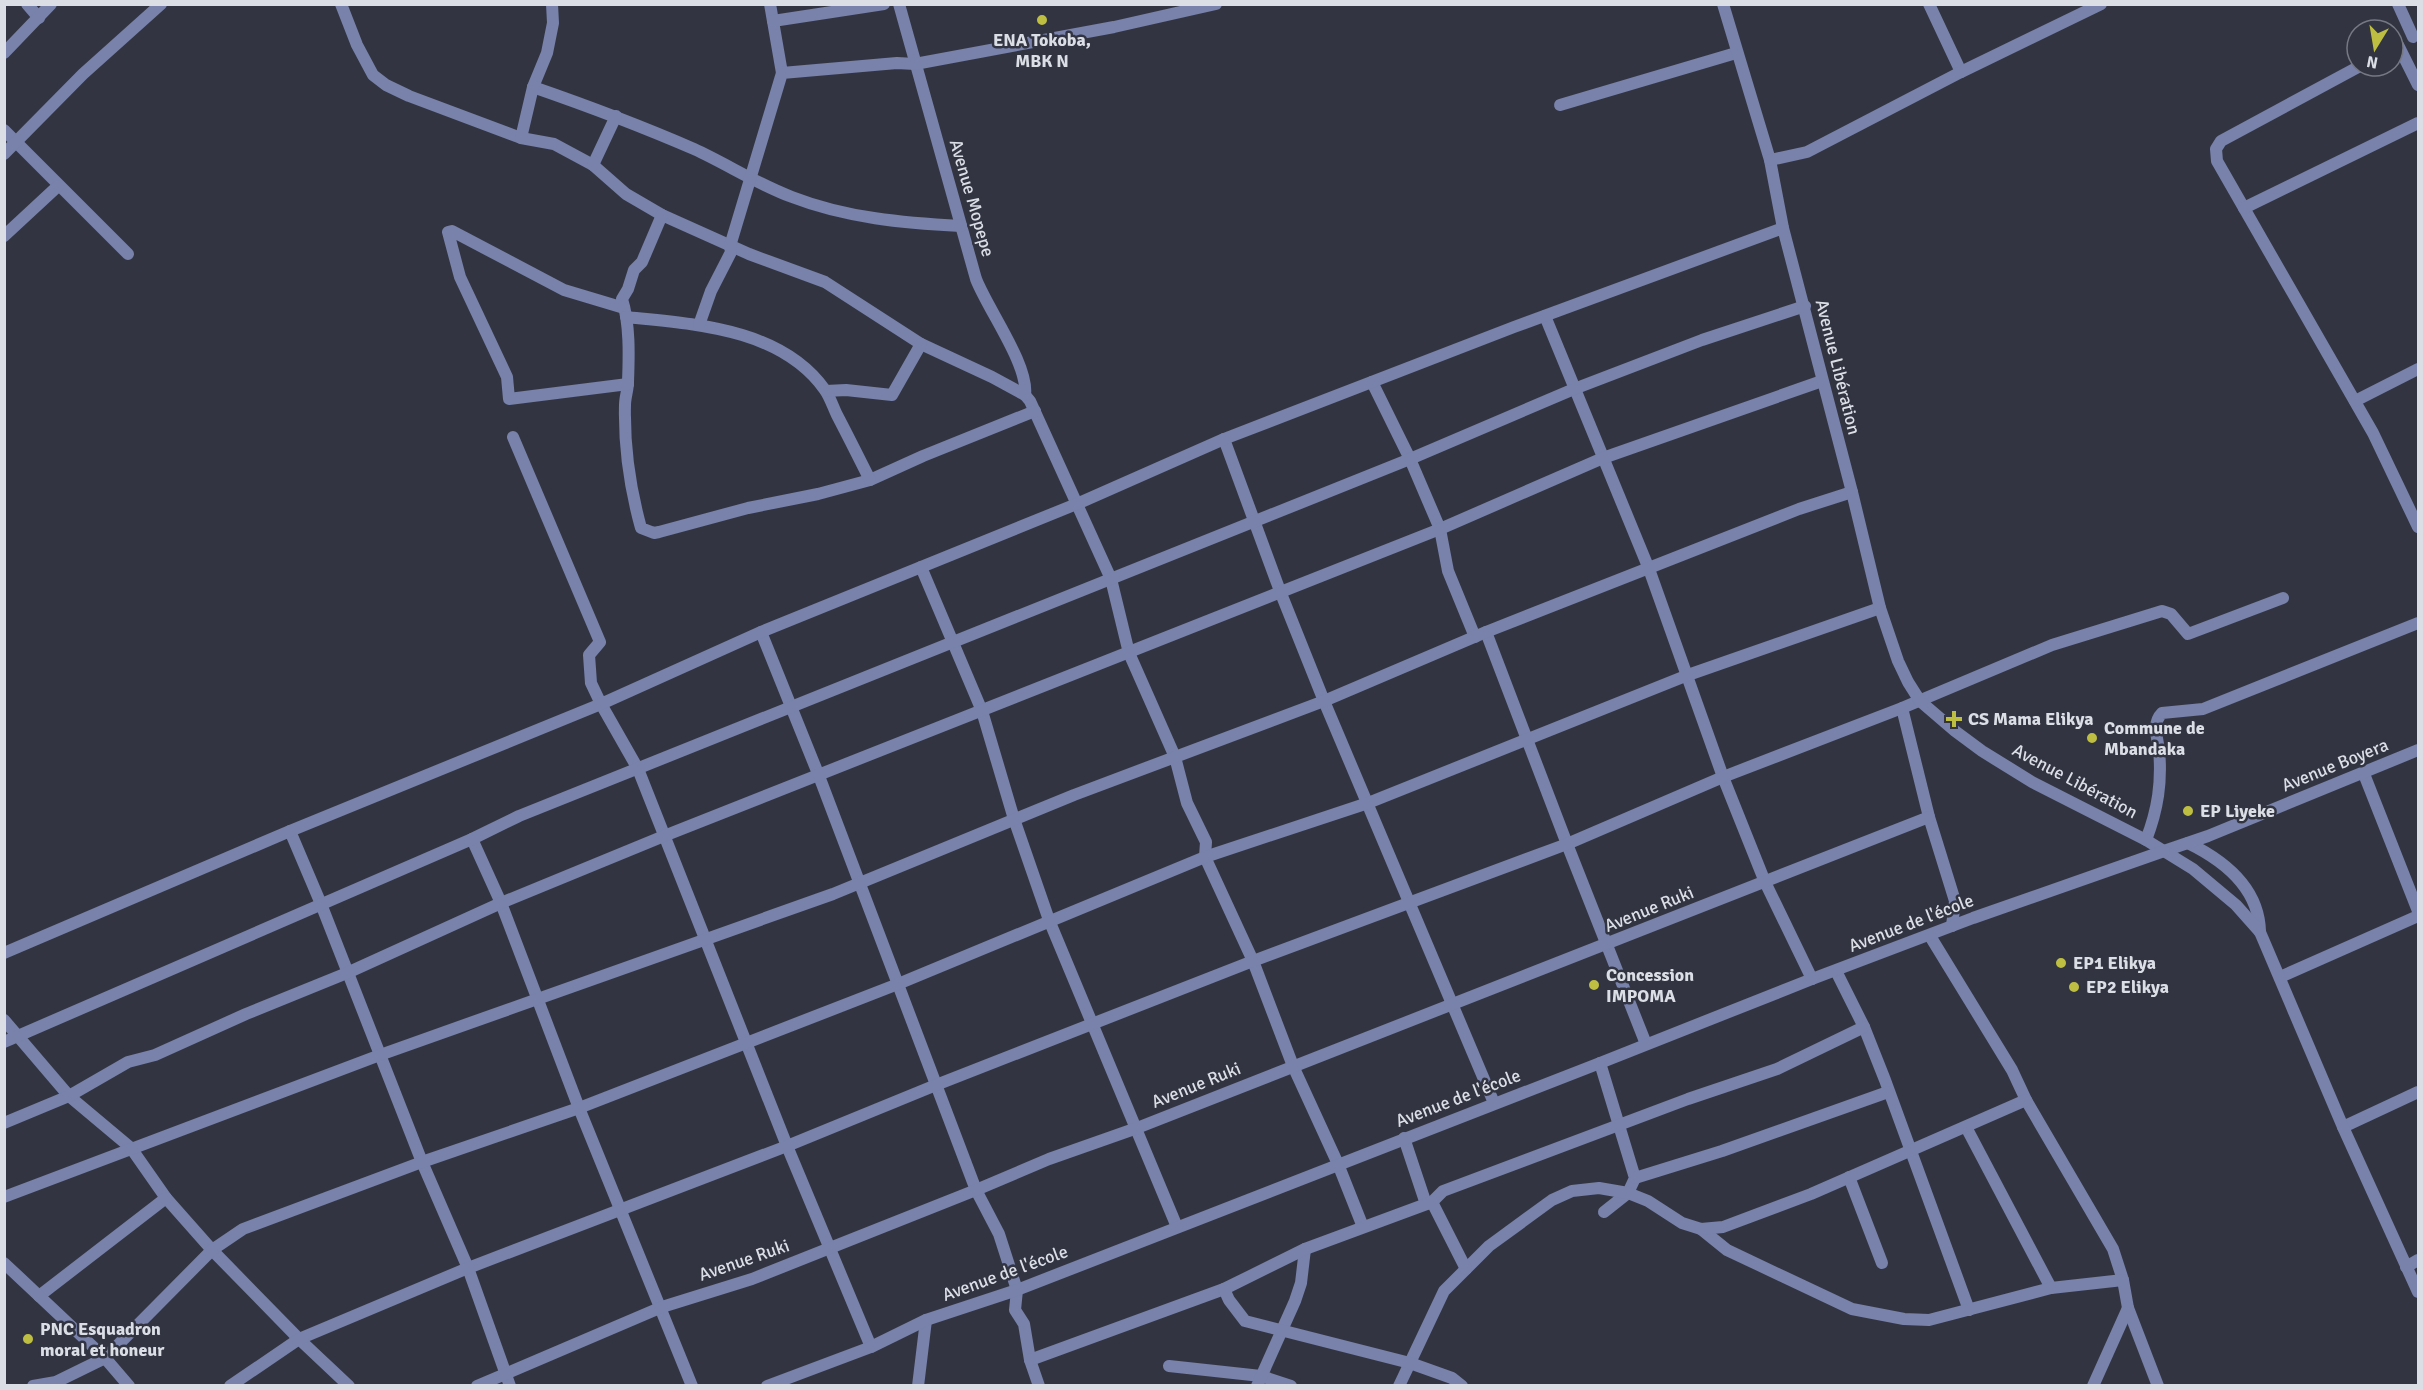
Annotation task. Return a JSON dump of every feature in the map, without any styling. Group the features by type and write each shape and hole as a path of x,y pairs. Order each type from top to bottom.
{"street":[{"path":"27,4 39,18"},
{"path":"4,53 51,4"},
{"path":"4,154 83,74 161,4"},
{"path":"341,4 357,45 373,75 386,85 409,96 521,138 554,144 593,165 626,194 663,215 730,246 825,282 921,344 1026,395"},
{"path":"521,138 533,87 547,53 553,23 552,4"},
{"path":"699,325 711,291 731,252 730,246 752,180 782,73 770,4"},
{"path":"773,21 884,4"},
{"name":"Avenue Mopepe","path":"899,4 983,296 1024,373 1026,395 1079,503 1112,579 1130,653 1175,757 1187,803 1206,842 1205,857 1253,961 1293,1066 1338,1164 1363,1227"},
{"path":"782,73 897,63 915,64 1114,27 1216,4"},
{"name":"Avenue Libération","path":"1723,4 1770,160 1783,228 1880,608 1908,682 1920,701 1955,731 2032,782 2146,840 2193,869 2236,905 2260,932 2343,1127 2418,1292"},
{"path":"1929,4 1961,72"},
{"path":"1770,160 1807,152 1961,72 2101,4"},
{"path":"2398,4 2416,36"},
{"path":"1560,105 1736,53"},
{"path":"2405,62 2418,85"},
{"path":"2345,74 2221,141 2216,149 2217,161 2373,433 2418,527"},
{"path":"533,87 616,116 695,150 752,180 793,198 839,211 903,223 961,226"},
{"path":"593,165 616,116"},
{"path":"2244,208 2418,123"},
{"path":"4,130 128,254"},
{"path":"4,236 58,186"},
{"path":"663,215 642,262 634,270 622,299 625,312 628,384 625,404 630,492 641,528 654,533 748,508 818,494 870,480 1035,411"},
{"path":"4,953 290,831 601,704 761,632 1079,503 1224,439 1783,228"},
{"path":"628,384 509,399 507,377 460,277 448,232 452,231 564,290 625,312 699,325 777,348 805,369 826,391 870,480"},
{"path":"4,1042 472,839 519,816 1410,459 1574,389 1702,340 1804,306"},
{"path":"1545,316 1648,569 1723,777 1765,882 1812,979"},
{"path":"826,391 846,390 892,395 921,344"},
{"path":"2355,401 2418,369"},
{"path":"4,1123 69,1096 128,1062 155,1055 246,1014 347,973 501,903 664,836 1440,529 1603,458 1822,381"},
{"path":"1372,382 1410,459 1440,529 1448,571 1481,634 1526,739 1646,1044"},
{"path":"513,437 600,642 589,655 591,683 638,769 787,1146 871,1347"},
{"path":"1224,439 1280,591 1324,701 1494,1103"},
{"path":"4,1197 380,1055 859,883 1014,819 1324,701 1481,634 1799,509 1852,492"},
{"path":"921,567 982,711 1014,819 1049,920 1177,1227"},
{"path":"230,1386 299,1339 468,1269 787,1146 1253,961 1567,844 1723,777 1920,701 2052,645 2162,610 2171,614 2188,634 2283,598"},
{"path":"33,1386 56,1382 105,1358 212,1250 243,1229 422,1162 579,1108 898,984 1205,857 1368,803 1688,675 1880,608"},
{"path":"2146,840 2159,802 2161,781 2156,729 2158,717 2162,713 2203,709 2418,623"},
{"path":"761,632 819,776 976,1190 999,1234 1017,1290 1015,1310 1024,1324 1030,1360 1040,1386"},
{"path":"1902,708 1929,818 1955,901 1952,926"},
{"name":"Avenue Boyera","path":"2164,851 2364,774 2418,750"},
{"path":"2364,774 2418,911"},
{"name":"Avenue Ruki","path":"477,1386 508,1380 662,1307 752,1279 1049,1159 1137,1128 1929,818"},
{"path":"290,831 422,1162 468,1269 508,1380"},
{"path":"472,839 501,903 579,1108 662,1307 692,1386"},
{"path":"2188,843 2210,854 2241,881 2257,909 2260,932"},
{"name":"Avenue de l'école","path":"767,1386 871,1347 926,1320 1017,1290 1494,1103 1600,1064 1812,979 1973,918 2164,851"},
{"path":"1955,901 1973,918"},
{"path":"2280,977 2418,916"},
{"path":"1930,936 2012,1070 2026,1100 2114,1249 2123,1280 2127,1308 2158,1386"},
{"path":"1836,971 1864,1027 1954,1264 1969,1310"},
{"path":"4,1020 21,1036 69,1096 130,1148 166,1198 212,1250 299,1339 349,1386"},
{"path":"1030,1360 1224,1289 1305,1249 1429,1203 1443,1191 1620,1124 1777,1069 1864,1027"},
{"path":"1600,1064 1635,1178 1628,1193 1604,1212"},
{"path":"1635,1178 1733,1147 1888,1092"},
{"path":"2343,1127 2418,1092"},
{"path":"1701,1229 1723,1227 1745,1220 1910,1152 2026,1100"},
{"path":"1965,1128 2051,1288"},
{"path":"1404,1138 1429,1203 1467,1269"},
{"path":"1849,1177 1881,1263"},
{"path":"1399,1386 1444,1291 1497,1240 1552,1200 1572,1191 1599,1188 1628,1193 1648,1201 1682,1223 1701,1229 1727,1250 1852,1309 1904,1319 1929,1320 2051,1288 2123,1280"},
{"path":"39,1296 166,1198"},
{"path":"1259,1381 1301,1283 1305,1249"},
{"path":"2406,1267 2418,1260"},
{"path":"4,1263 105,1358 129,1386"},
{"path":"1224,1289 1229,1300 1245,1321 1410,1363 1452,1378 1462,1386"},
{"path":"2093,1386 2127,1308"},
{"path":"918,1386 926,1320"},
{"path":"1169,1366 1291,1386"}],"place":[{"name":"ENA Tokoba, MBK N","path":"1042,20"},
{"name":"CS Mama Elikya","path":"1954,719"},
{"name":"Commune de Mbandaka","path":"2092,738"},
{"name":"EP Liyeke","path":"2188,811"},
{"name":"EP1 Elikya","path":"2061,963"},
{"name":"Concession IMPOMA","path":"1594,985"},
{"name":"EP2 Elikya","path":"2074,987"},
{"name":"PNC Esquadron moral et honeur","path":"28,1339"}]}
